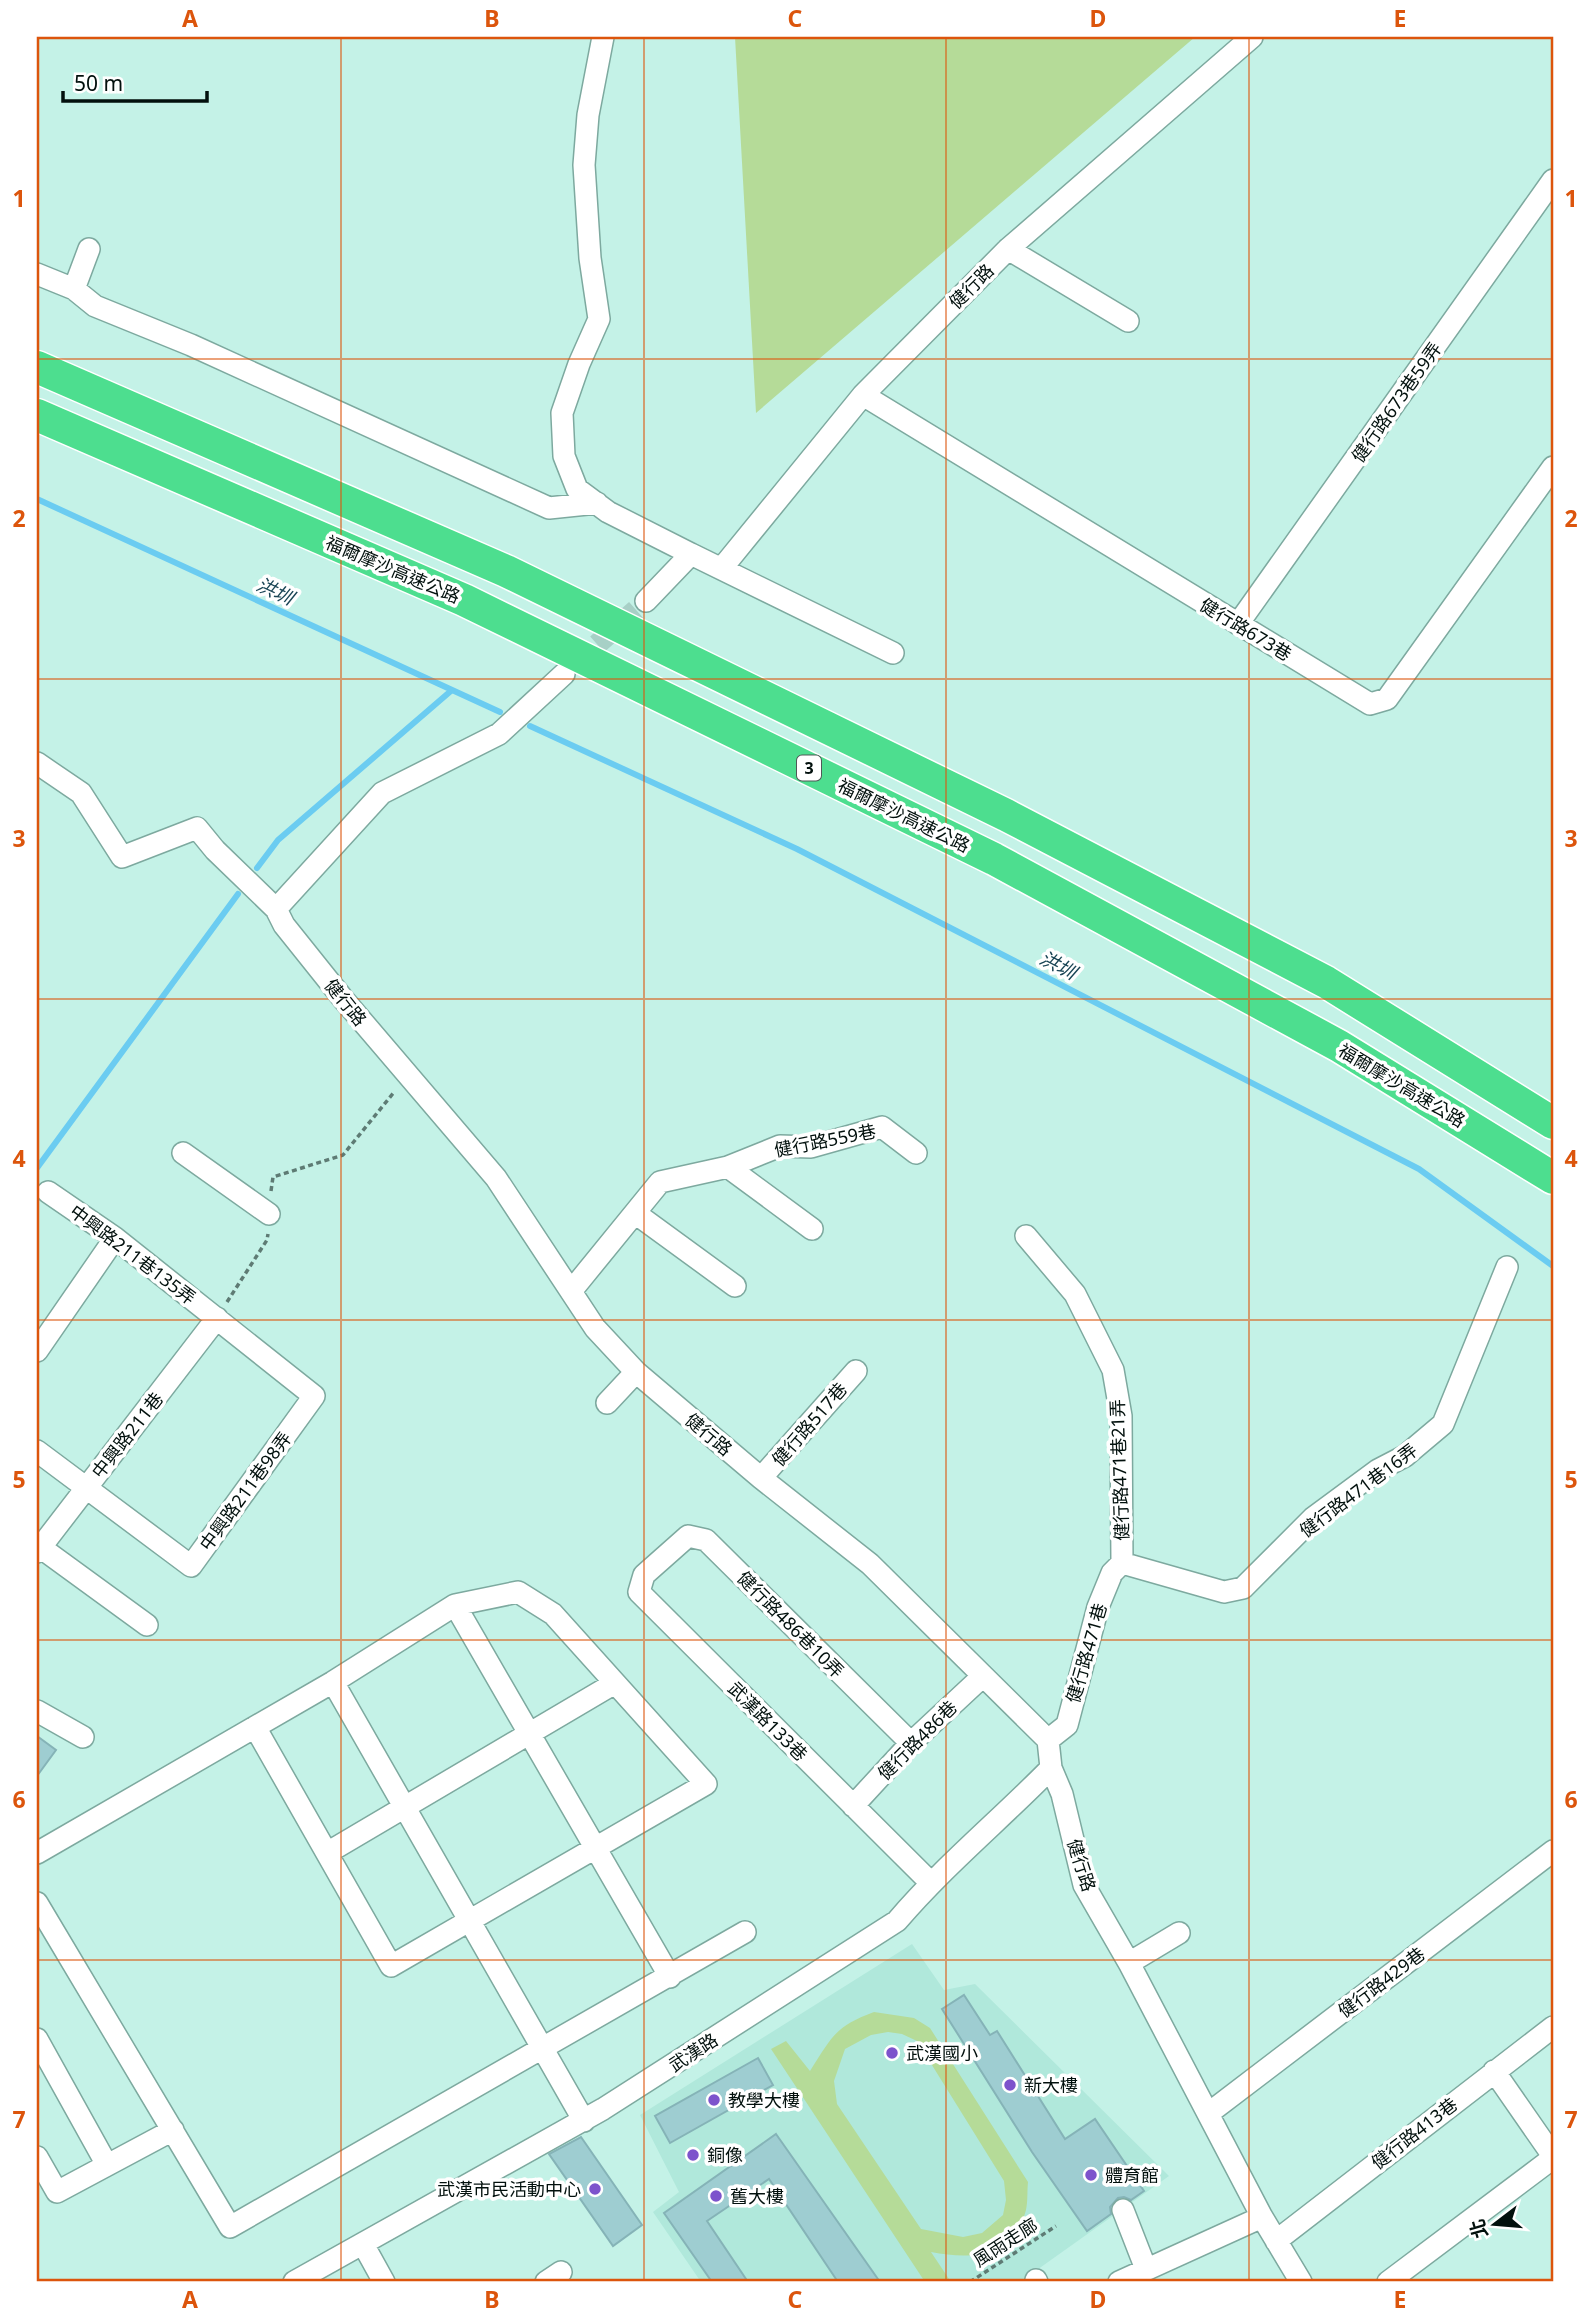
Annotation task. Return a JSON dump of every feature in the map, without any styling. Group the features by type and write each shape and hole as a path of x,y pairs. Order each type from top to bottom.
{"highway":[{"path":"37,367 506,571 1006,815 1326,982 1553,1123"},
{"name":"福爾摩沙高速公路","path":"37,415 464,600 995,859 1339,1046 1553,1178"}],"street":[{"path":"603,37 588,115 584,165 590,258 599,319 579,364 562,413 564,456 577,489 608,512 893,653"},
{"name":"健行路","path":"722,568 863,395 1008,249 1252,37"},
{"name":"健行路673巷59弄","path":"1238,624 1553,180"},
{"path":"74,289 89,249"},
{"path":"1008,249 1128,321"},
{"path":"37,274 74,289 95,306 191,345 549,508 597,503"},
{"name":"健行路673巷","path":"863,395 1370,704 1387,699 1553,467"},
{"path":"646,601 691,554"},
{"path":"276,909 382,793 499,734 564,674"},
{"name":"健行路","path":"37,763 81,793 122,857 198,828 215,850 276,909 284,925 496,1178 595,1328 636,1372 761,1478 870,1564 1048,1740 1051,1768 1062,1794 1084,1885 1129,1963 1262,2217 1301,2282"},
{"name":"健行路559巷","path":"572,1290 660,1182 728,1167 780,1146 811,1147 881,1127 916,1153"},
{"path":"183,1153 269,1214"},
{"path":"728,1167 813,1228"},
{"name":"中興路211巷135弄","path":"48,1192 115,1238 314,1396"},
{"path":"635,1213 734,1286"},
{"name":"健行路471巷21弄","path":"1026,1236 1075,1294 1113,1370 1122,1416 1122,1563"},
{"path":"37,1351 115,1238"},
{"name":"健行路471巷16弄","path":"1122,1563 1224,1592 1243,1588 1313,1518 1378,1470 1405,1456 1443,1424 1507,1267"},
{"name":"中興路211巷","path":"38,1550 216,1318"},
{"name":"健行路517巷","path":"761,1478 856,1371"},
{"path":"607,1403 636,1372"},
{"name":"中興路211巷98弄","path":"37,1451 191,1566 314,1396"},
{"name":"健行路486巷10弄","path":"666,1556 688,1536 706,1540 911,1743"},
{"path":"38,1550 147,1625"},
{"name":"武漢路133巷","path":"666,1556 644,1576 639,1592 930,1882"},
{"name":"健行路471巷","path":"1048,1740 1067,1725 1098,1607 1112,1573 1122,1563"},
{"path":"37,1853 254,1727 333,1682 455,1605 518,1592 553,1615 706,1784 391,1966 254,1727"},
{"path":"455,1605 670,1977"},
{"name":"健行路486巷","path":"853,1806 911,1743 983,1676"},
{"path":"333,1682 584,2121"},
{"path":"327,1853 615,1683"},
{"path":"37,1711 83,1737"},
{"name":"武漢路","path":"294,2282 584,2121 897,1921 930,1882 1051,1768"},
{"name":"健行路429巷","path":"1209,2113 1553,1852"},
{"path":"37,1903 230,2227 745,1932"},
{"path":"1129,1963 1179,1933"},
{"name":"健行路413巷","path":"1276,2241 1553,2027"},
{"path":"37,2039 107,2165"},
{"path":"1388,2282 1553,2157 1494,2071"},
{"path":"37,2157 57,2192 173,2130"},
{"path":"1124,2210 1146,2269"},
{"path":"1119,2282 1262,2217"},
{"path":"363,2244 384,2282"}],"path":[{"path":"216,1318 267,1240 272,1177 343,1155 407,1075"},
{"name":"風雨走廊","path":"970,2282 1056,2225"}],"shaded area":[{"name":"武漢國小","path":"912,1944 944,1990 975,1984 1169,2176 1020,2282 701,2282 653,2212 679,2192 640,2115"}],"green space":[{"path":"735,37 1195,37 756,413"},
{"path":"874,2012 914,2018 930,2028 1028,2182 1026,2210 1020,2226 1001,2246 976,2255 931,2252 951,2282 925,2282 771,2049 786,2041 810,2071 835,2034","holes":["888,2032 902,2034 917,2041 1004,2181 1006,2200 1003,2215 982,2233 963,2237 921,2229 837,2104 834,2081 845,2049 871,2035"]}],"building":[{"path":"37,1736 56,1750 37,1776"},
{"path":"964,1995 990,2035 997,2031 1065,2139 1095,2119 1144,2191 1131,2200 1118,2198 1110,2207 1111,2214 1087,2231 1032,2152 942,2009"},
{"name":"教學大樓","path":"758,2058 773,2085 670,2143 655,2116"},
{"name":"舊大樓","path":"776,2134 880,2282 838,2282 769,2179 707,2221 748,2282 712,2282 664,2213"},
{"name":"武漢市民活動中心","path":"581,2137 642,2225 613,2246 549,2154"}],"waterway":[{"name":"洪圳","path":"37,499 500,712"},
{"path":"257,868 278,840 452,690"},
{"name":"洪圳","path":"530,726 797,849 1419,1169 1553,1266"},
{"path":"37,1168 238,894"}],"tunnel":[{"path":"574,665 646,601"}],"place":[{"name":"武漢國小","path":"892,2053"},
{"name":"新大樓","path":"1010,2085"},
{"name":"教學大樓","path":"714,2100"},
{"name":"銅像","path":"693,2155"},
{"name":"體育館","path":"1091,2175"},
{"name":"武漢市民活動中心","path":"595,2189"},
{"name":"舊大樓","path":"716,2196"}]}
